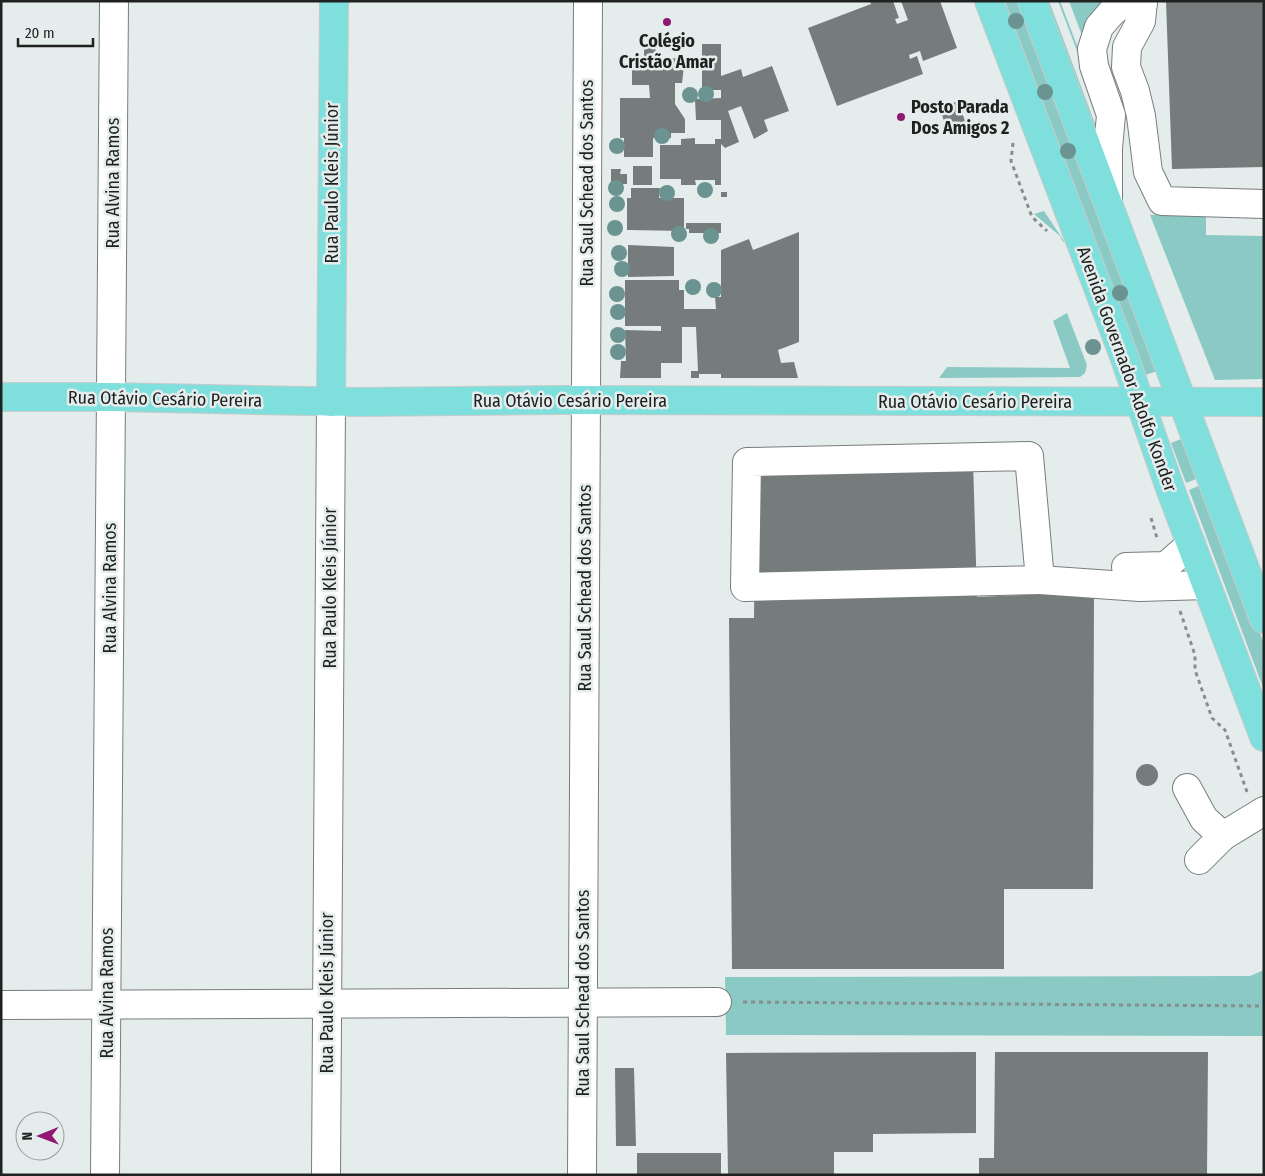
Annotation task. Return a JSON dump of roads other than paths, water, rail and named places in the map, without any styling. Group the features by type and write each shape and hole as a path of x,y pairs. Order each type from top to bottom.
{"main road":[{"name":"Rua Paulo Kleis Júnior","path":"331,402 334,1"},
{"name":"Avenida Governador Adolfo Konder","path":"989,1 1124,356 1206,585 1264,737"},
{"path":"1032,1 1264,619"},
{"name":"Rua Otávio Cesário Pereira","path":"1,397 111,396 331,402 586,400 1264,402"}],"street":[{"name":"Rua Alvina Ramos","path":"105,1175 114,1"},
{"name":"Rua Saul Schead dos Santos","path":"582,1175 588,1"},
{"path":"1108,202 1108,148 1111,115 1094,66 1092,49 1099,27 1112,12 1120,6 1143,2 1141,21 1127,47 1126,67 1135,91 1141,116 1148,172 1162,201 1264,204"},
{"name":"Rua Paulo Kleis Júnior","path":"326,1175 331,402"},
{"path":"1039,572 1029,456 747,462 745,587 1143,568 1206,585"},
{"path":"1169,575 1191,544"},
{"path":"1187,788 1204,819 1223,836"},
{"path":"1199,860 1223,836 1260,814"},
{"path":"1,1005 717,1002"}],"place":[{"name":"Colégio Cristão Amar","path":"667,22"},
{"name":"Posto Parada Dos Amigos 2","path":"901,117"}]}
